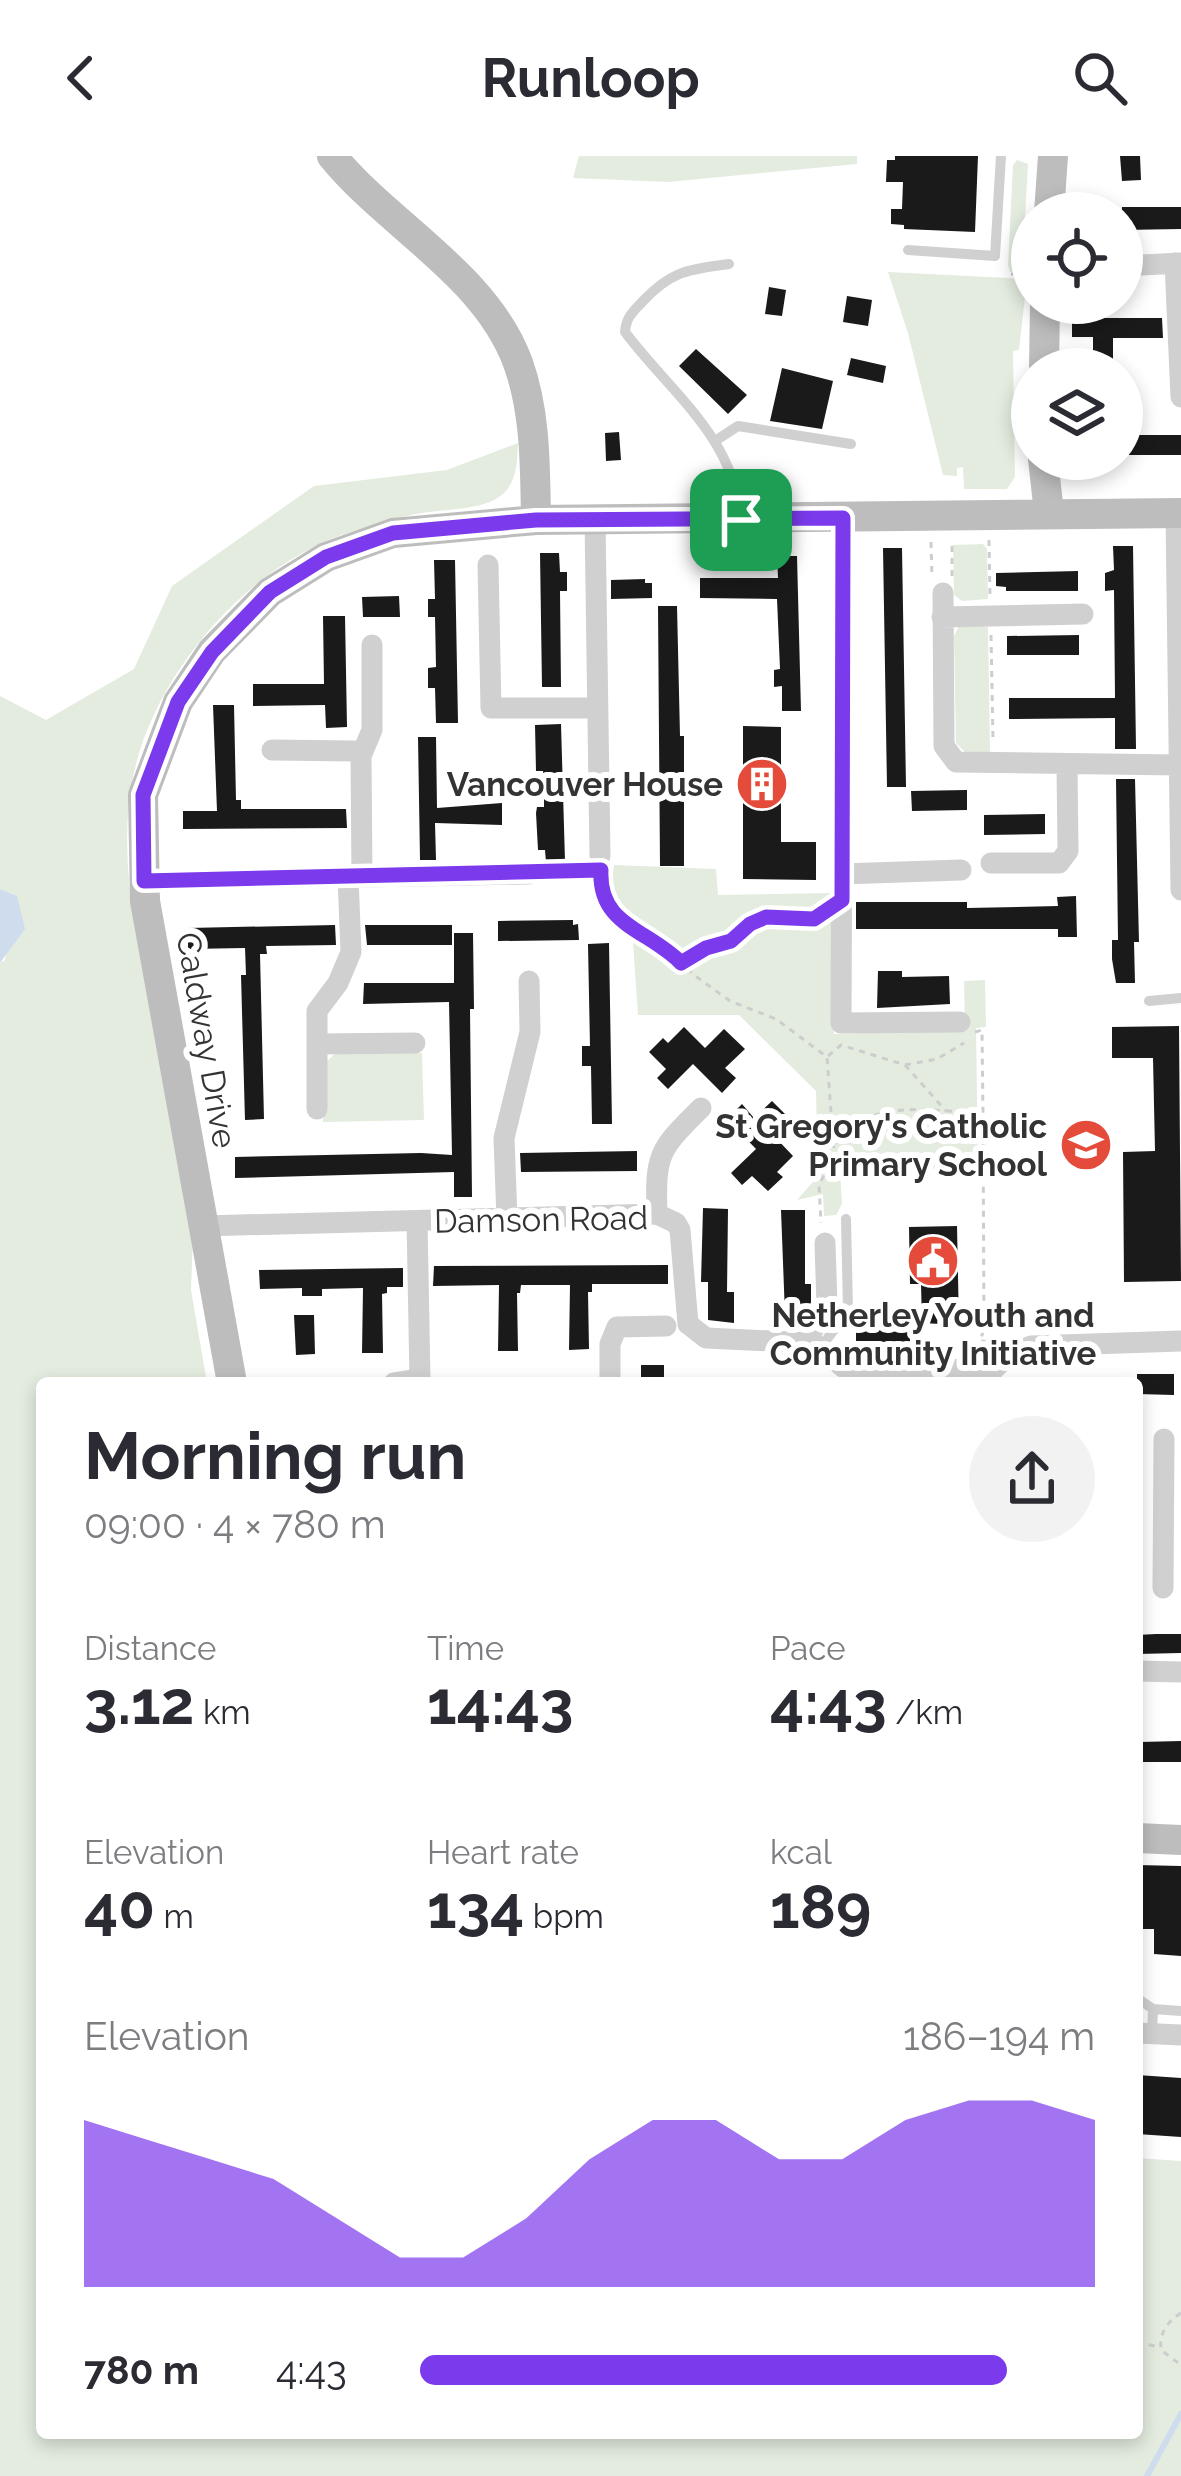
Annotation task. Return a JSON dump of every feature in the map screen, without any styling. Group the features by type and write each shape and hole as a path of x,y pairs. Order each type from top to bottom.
{"street":[{"path":"332,156 357,187 459,278 496,319 519,364 534,438 536,520"},
{"path":"1050,192 1052,156"},
{"path":"1143,265 1178,263 1181,397"},
{"path":"1045,480 1048,513"},
{"path":"1178,513 1181,890"},
{"name":"Caldway Drive","path":"231,1377 144,881 143,795 178,702 212,652 270,592 326,557 393,533 536,520 1178,513"},
{"path":"843,518 841,1023 960,1022"},
{"path":"595,520 600,856"},
{"path":"488,565 491,708 596,708"},
{"path":"943,593 944,746 956,762 1179,765"},
{"path":"942,617 1082,614"},
{"path":"317,1109 317,1011 338,983 351,952 362,756 372,730 372,645"},
{"path":"272,750 355,751 362,756"},
{"path":"991,863 1059,863 1068,851 1067,766"},
{"path":"841,874 961,870"},
{"path":"144,881 529,874"},
{"path":"507,1219 504,1138 530,1031 529,981"},
{"path":"318,1044 415,1043"},
{"path":"657,1214 658,1158 664,1145 700,1108"},
{"name":"Damson Road","path":"203,1226 657,1214 680,1230 683,1296 688,1324 695,1331 706,1338 738,1342 814,1344"},
{"path":"417,1221 420,1377"},
{"path":"823,1239 827,1306 814,1344 838,1376 953,1369 980,1377"},
{"path":"610,1377 610,1344 617,1327 666,1326"},
{"path":"992,1377 1010,1354 1031,1346 1181,1341"},
{"path":"1163,1439 1163,1588"},
{"path":"1143,1534 1163,1534"},
{"path":"1143,1671 1181,1672"},
{"path":"1143,1838 1181,1840"},
{"path":"1144,2033 1181,2035"}],"lane":[{"path":"908,250 995,256 1001,156"},
{"path":"729,265 682,271 662,280 626,320 625,332 715,441 736,483 741,520"},
{"path":"715,441 738,426 851,445"},
{"path":"1149,1001 1181,998"},
{"path":"814,1344 848,1311 846,1219"},
{"path":"1143,2002 1153,2009 1181,2011"},
{"path":"1144,2033 1153,2009"}],"path":[{"path":"989,536 993,766"},
{"path":"931,542 933,583 943,593 952,578 952,542"},
{"path":"529,874 601,870 600,893 634,931 658,941 730,1001 776,1019 827,1057 834,1147"},
{"path":"681,963 706,948 731,941 766,917 814,919 842,900"},
{"path":"827,1057 841,1045 905,1065 937,1059 982,1030 984,1330 980,1341 991,1340 1010,1354"},
{"path":"905,1065 946,1111"},
{"path":"823,1239 819,1185 834,1147 849,1128 875,1114 946,1111 983,1118"},
{"path":"1161,2347 1164,2330 1181,2313"},
{"path":"1143,2343 1161,2347 1181,2365"}],"shaded area":[{"path":"579,156 857,156 857,164 668,182 573,178"},
{"path":"1017,160 1028,164 1026,192 1012,192"},
{"path":"1011,205 1011,272 1008,265"},
{"path":"888,272 1011,278 1011,324 1022,324 1019,348 1011,348 1013,480 1007,489 964,489 963,467 957,468 957,476 943,475"},
{"path":"518,443 512,482 496,499 354,531 315,546 241,597 209,630 158,706 131,788 127,845 131,901 193,1237 191,1290 206,1377 36,1377 36,2439 1143,2439 1143,2158 1181,2161 1181,2476 0,2476 0,963 5,960 17,896 0,889 0,696 46,720 134,669 172,586 314,486 447,470"},
{"path":"983,544 988,599 962,601 954,595 953,545"},
{"path":"959,626 988,627 990,753 968,755 956,743 954,636"},
{"path":"614,865 716,869 718,895 832,893 834,1034 965,1030 964,981 985,980 986,1027 976,1028 978,1169 843,1169 842,1204 836,1215 824,1216 823,1194 797,1200 818,1176 816,1091 739,1015 638,1015 633,942 639,943 639,938 591,893 590,872 613,873"},
{"path":"338,1051 422,1053 424,1120 323,1122 324,1064"}],"water":[{"path":"0,889 17,896 25,929 0,963"}],"building":[{"path":"895,156 978,156 975,232 904,229 904,225 891,224 891,209 902,209 903,182 886,182 887,160"},
{"path":"1120,156 1140,156 1141,180 1122,181"},
{"path":"1143,207 1181,207 1181,229 1143,230"},
{"path":"769,287 786,290 782,316 765,314"},
{"path":"847,296 872,300 868,326 843,322"},
{"path":"1143,318 1162,318 1163,338 1113,338 1113,348 1093,348 1093,337 1072,337 1072,324 1143,324"},
{"path":"696,349 747,395 728,414 679,366"},
{"path":"851,358 886,366 883,383 847,375"},
{"path":"782,368 833,381 822,429 770,421"},
{"path":"619,432 621,460 606,461 605,433"},
{"path":"1143,435 1181,435 1181,455 1143,455"},
{"path":"1113,546 1133,546 1136,749 1115,749 1115,718 1009,719 1009,698 1115,698 1114,590 1105,591 1105,573 1114,570"},
{"path":"883,548 902,548 906,787 887,787"},
{"path":"540,553 559,553 560,572 567,572 567,591 560,591 561,687 542,687"},
{"path":"777,556 797,556 801,711 782,711 782,686 774,687 774,670 780,669 777,599 700,598 700,578 778,578"},
{"path":"434,560 455,560 458,723 436,723 435,688 428,688 428,668 436,667 435,617 428,617 428,599 435,599"},
{"path":"1078,571 1078,591 1006,591 996,586 996,573"},
{"path":"611,580 652,583 652,598 611,599"},
{"path":"399,596 400,617 363,617 362,597"},
{"path":"658,606 677,606 684,866 660,866"},
{"path":"323,616 345,616 347,727 326,728 325,705 253,706 253,684 324,684"},
{"path":"1079,635 1079,655 1007,655 1007,636"},
{"path":"213,705 234,705 236,800 241,800 241,809 346,809 347,828 183,829 183,811 217,811"},
{"path":"561,724 565,861 546,862 545,850 538,850 536,813 537,807 544,807 544,789 543,771 536,771 535,725"},
{"name":"Vancouver House","path":"743,726 781,727 781,842 816,842 816,880 743,879"},
{"path":"418,737 436,737 437,808 502,803 502,825 435,823 436,860 420,860"},
{"path":"1116,779 1135,779 1139,942 1134,942 1135,983 1116,983 1112,959 1112,940 1118,940"},
{"path":"967,790 967,810 912,811 911,791"},
{"path":"1045,814 1045,834 984,835 984,815"},
{"path":"1076,896 1077,937 1058,937 1058,929 856,929 856,902 967,902 967,908 1058,906 1057,897"},
{"path":"573,920 573,925 578,924 579,940 498,941 498,921"},
{"path":"335,925 336,945 266,946 267,954 260,954 264,1119 245,1120 241,975 246,975 245,948 188,949 188,928"},
{"path":"365,925 452,925 452,945 367,945"},
{"path":"454,933 473,933 472,1197 454,1197 454,1172 235,1178 235,1157 452,1155 449,1002 363,1004 364,983 454,983"},
{"path":"609,943 612,1124 592,1124 591,1066 582,1066 582,1046 590,1046 588,944"},
{"path":"878,971 902,971 902,977 949,976 950,1004 877,1008"},
{"path":"1179,1026 1181,1281 1124,1282 1123,1152 1155,1151 1153,1058 1112,1058 1112,1027"},
{"path":"684,1027 705,1048 724,1029 745,1049 725,1068 736,1078 722,1093 693,1064 668,1089 657,1078 666,1069 649,1052 663,1038 668,1043"},
{"path":"772,1101 791,1120 774,1136 793,1156 777,1172 783,1177 768,1191 752,1176 742,1185 731,1173 756,1149 727,1119 742,1104 754,1118"},
{"path":"637,1151 637,1171 521,1172 520,1153"},
{"path":"703,1208 728,1209 727,1292 734,1292 734,1323 708,1320 708,1282 701,1282"},
{"path":"781,1210 805,1210 805,1284 811,1284 811,1303 804,1315 785,1315"},
{"name":"Netherley Youth and Community Initiative","path":"957,1226 959,1325 922,1323 921,1284 910,1284 909,1227"},
{"path":"668,1265 668,1284 592,1284 588,1292 589,1349 569,1350 570,1285 521,1285 517,1293 518,1351 498,1351 499,1285 433,1286 434,1266"},
{"path":"403,1268 403,1287 387,1287 382,1294 383,1353 362,1353 363,1288 322,1289 322,1296 302,1296 302,1288 260,1289 259,1270"},
{"path":"294,1315 314,1315 315,1354 296,1355"},
{"path":"910,1324 910,1348 856,1341 856,1325"},
{"path":"641,1365 664,1365 664,1377 641,1377"},
{"path":"1174,1374 1174,1395 1143,1394 1143,1377 1137,1377"},
{"path":"1181,1634 1181,1653 1143,1654 1143,1635"},
{"path":"1181,1741 1181,1762 1143,1762 1143,1742"},
{"path":"1143,1865 1181,1866 1181,1956 1154,1954 1154,1929 1143,1929"},
{"path":"1143,2075 1181,2078 1181,2137 1143,2134"}],"waterway":[{"path":"1147,2476 1181,2414"}],"place":[{"name":"Vancouver House","path":"762,784"},
{"name":"St Gregory's Catholic Primary School","path":"1086,1145"},
{"name":"Netherley Youth and Community Initiative","path":"933,1261"}],"route":[{"path":"843,518 842,900 831,910 803,921 766,917 731,941 706,948 681,963 609,908 600,893 601,870 144,881 143,795 178,702 212,652 270,592 326,557 393,533 536,520 741,520 843,518"}]}
